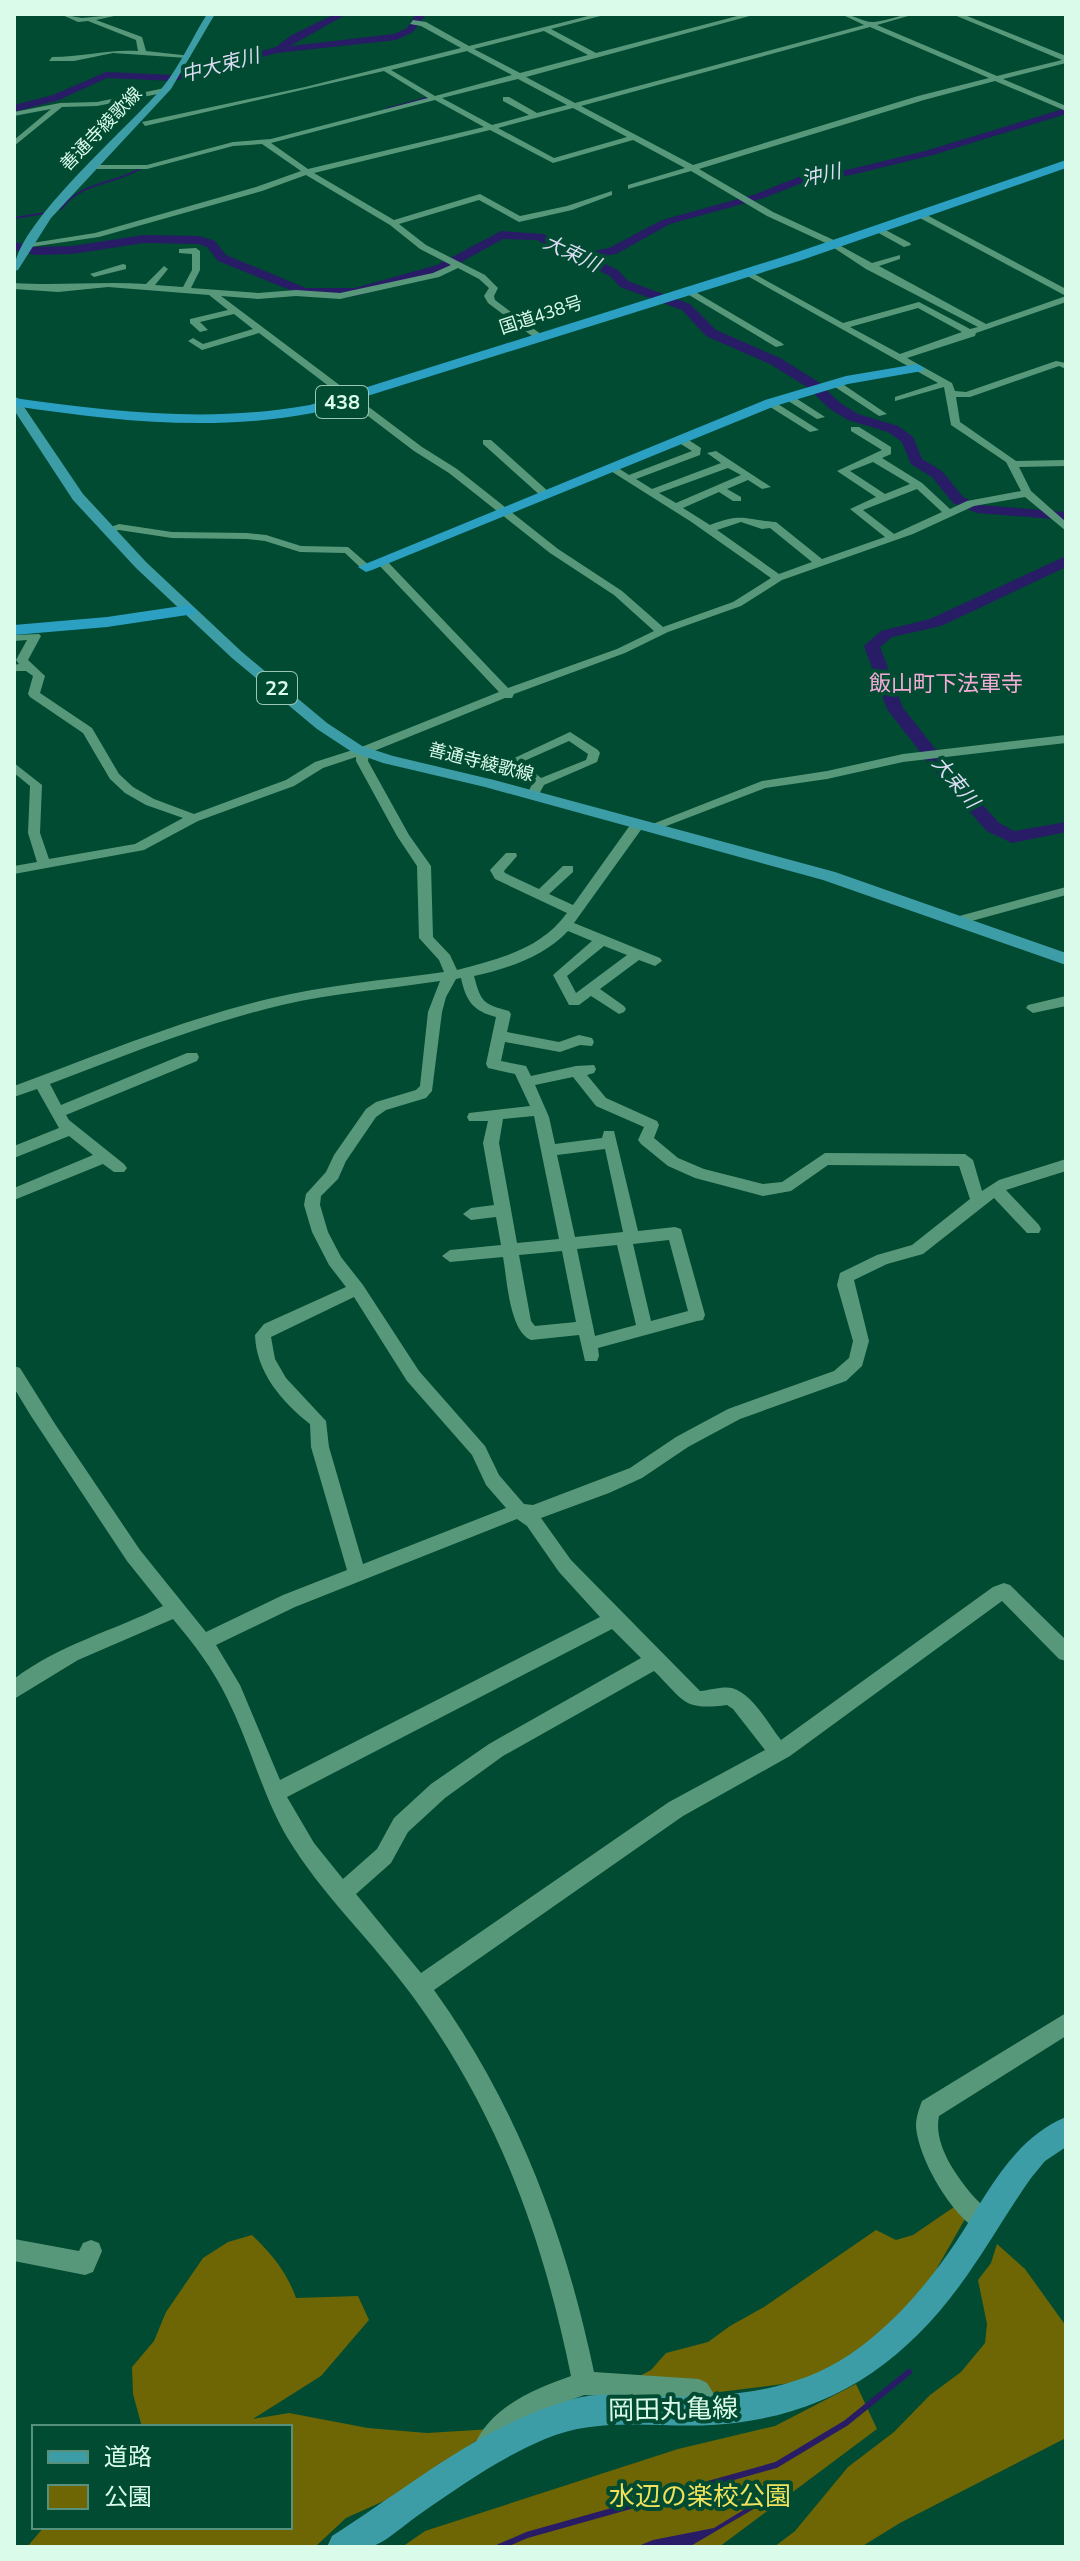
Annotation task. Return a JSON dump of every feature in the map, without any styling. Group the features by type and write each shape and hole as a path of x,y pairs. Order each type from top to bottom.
{"highway":[{"name":"国道438号","path":"14,402 94,412 213,420 283,415 353,399 834,245 1066,164"},
{"path":"374,564 770,403 831,384 917,368"},
{"path":"14,627 107,622 186,607"}],"main road":[{"name":"善通寺綾歌線","path":"14,268 47,216 165,90 211,14"},
{"name":"善通寺綾歌線","path":"14,402 78,497 108,530 186,607 322,726 363,751 536,789 644,826 829,876 1066,959"},
{"name":"岡田丸亀線","path":"343,2547 374,2538 478,2460 527,2431 576,2413 598,2410 707,2412 759,2406 795,2398 832,2381 865,2362 921,2311 1033,2153 1066,2131"}],"street":[{"path":"64,14 91,20 139,39 142,51"},
{"path":"91,20 119,14"},
{"path":"145,124 385,69 604,14"},
{"path":"92,167 147,167 233,144 265,142 753,14"},
{"path":"845,14 1065,108"},
{"path":"24,250 96,235 259,189 307,172 576,106 911,14"},
{"path":"956,14 1066,60"},
{"path":"414,22 987,328"},
{"path":"543,28 594,55"},
{"path":"52,59 74,59 113,51 187,56"},
{"path":"631,187 921,98 1066,60"},
{"path":"385,69 553,161 634,137"},
{"path":"14,114 60,105 97,104 165,90"},
{"path":"506,99 536,116"},
{"path":"14,144 60,105"},
{"path":"265,142 446,260 493,286 489,296 491,301 539,337"},
{"path":"393,223 480,197 519,219 569,208 609,193"},
{"path":"921,215 1066,296"},
{"path":"878,229 903,243 886,245"},
{"path":"182,251 196,251 196,270 186,290"},
{"path":"869,267 897,257"},
{"path":"94,278 212,293 350,295 436,275 458,264"},
{"path":"14,286 58,289 123,267"},
{"path":"148,287 164,269"},
{"path":"746,273 900,357 948,388 967,395 1059,363 1066,366"},
{"path":"94,278 106,296"},
{"path":"687,290 779,345"},
{"path":"212,293 505,511 554,551 618,593 661,631"},
{"path":"900,357 972,334 1066,296"},
{"path":"193,309 222,302"},
{"path":"843,326 919,305 972,334"},
{"path":"203,330 193,321 235,311"},
{"path":"861,311 870,317"},
{"path":"193,341 202,347 227,335 262,329"},
{"path":"831,384 882,414"},
{"path":"898,399 948,388"},
{"path":"948,388 955,423 960,429 1014,464 1027,493 1066,528"},
{"path":"788,397 820,417"},
{"path":"770,403 814,430"},
{"path":"855,429 887,449 887,452 842,471 884,498"},
{"path":"504,438 484,444 546,495"},
{"path":"630,478 696,453 697,450 680,439"},
{"path":"712,453 766,487"},
{"path":"506,459 523,455"},
{"path":"873,457 918,485 949,513"},
{"path":"1014,464 1066,463"},
{"path":"653,492 728,464"},
{"path":"611,468 676,507 778,578"},
{"path":"525,476 543,471"},
{"path":"676,507 748,476"},
{"path":"893,538 855,509 918,485"},
{"path":"719,488 737,499"},
{"path":"14,870 126,851 194,818 290,783 319,765 346,754 363,751 529,684 621,651 661,631 737,604 778,578 893,538 968,504 1027,493"},
{"path":"708,530 743,518 750,518 762,526 772,524 820,563"},
{"path":"108,530 127,527 172,535 266,538 300,549 348,550 374,564 508,695"},
{"path":"14,638 35,636 20,668 39,676 34,694 88,731 114,776 150,802 194,818"},
{"path":"570,736 594,753 591,762 536,789 514,761 570,736"},
{"path":"14,1092 227,1015 340,989 459,973 511,962 547,944 566,925 644,826 762,785 934,755 1066,739"},
{"path":"363,751 362,761 411,851 424,866 426,938 459,973 481,1010 504,1014 493,1064 521,1070 539,1110 588,1343"},
{"path":"14,767 36,785 34,833 44,863"},
{"path":"511,856 497,870 500,876 576,912"},
{"path":"540,895 568,869"},
{"path":"957,921 1066,891"},
{"path":"566,925 655,961"},
{"path":"602,940 560,975 574,1002 637,954"},
{"path":"459,973 445,982 435,1015 427,1087 421,1094 371,1113 339,1159 333,1175 314,1194 312,1205 320,1232 335,1261 357,1289 413,1376 479,1451 492,1480 519,1511 533,1521 565,1566 694,1698 729,1696 740,1703 779,1752"},
{"path":"591,989 619,1009"},
{"path":"1033,1007 1066,1001"},
{"path":"499,1036 560,1047 579,1040 587,1042"},
{"path":"57,1113 192,1057"},
{"path":"527,1082 583,1070 601,1102 652,1125 646,1140 673,1162 686,1172 737,1189 786,1187 825,1159 897,1163 964,1156 978,1201"},
{"path":"41,1082 70,1130 119,1168"},
{"path":"474,1117 539,1110"},
{"path":"450,1256 510,1250 568,1244 628,1238 675,1233 697,1315 588,1343 531,1333 523,1323 510,1250 503,1210 491,1143 496,1115"},
{"path":"14,1152 70,1130"},
{"path":"549,1150 610,1139 645,1329"},
{"path":"14,1194 104,1157"},
{"path":"204,1642 357,1573 519,1511 533,1513 603,1488 636,1473 682,1442 734,1414 840,1376 856,1361 861,1341 845,1285 846,1277 883,1259 917,1250 996,1190 1066,1165"},
{"path":"996,1190 1033,1229"},
{"path":"471,1214 503,1210"},
{"path":"357,1289 270,1329 263,1335 262,1349 299,1407 318,1421 320,1447 357,1573"},
{"path":"14,1373 67,1460 174,1609 204,1642 248,1720 277,1792 305,1847 420,1987 480,2078 510,2134 542,2212 566,2293 584,2383"},
{"path":"420,1987 676,1809 779,1752 1004,1591 1066,1653"},
{"path":"14,1690 32,1674 64,1657 147,1624 174,1609"},
{"path":"277,1792 614,1619"},
{"path":"342,1893 384,1856 401,1825 438,1791 496,1750 656,1660"},
{"path":"985,2223 968,2208 936,2159 927,2138 926,2118 930,2109 1066,2024"},
{"path":"14,2250 85,2264 91,2251"},
{"path":"478,2460 499,2426 531,2403 584,2383 699,2391 707,2402 707,2412"}],"green space":[{"path":"954,2207 965,2219 924,2291 865,2353 807,2381 688,2396 634,2379 651,2370 666,2353 708,2342 876,2230 896,2240 913,2235"},
{"path":"252,2235 278,2264 296,2298 358,2296 369,2320 321,2376 253,2419 289,2413 368,2428 427,2433 492,2429 413,2488 346,2518 315,2547 27,2547 42,2529 292,2529 292,2425 141,2425 133,2394 132,2367 154,2341 166,2312 203,2258 228,2242"},
{"path":"997,2244 1025,2269 1066,2326 1066,2438 900,2523 861,2547 774,2547 795,2531 848,2467 894,2432 930,2395 961,2372 985,2343 987,2324 978,2280 991,2263"},
{"name":"水辺の楽校公園","path":"856,2384 877,2429 719,2547 402,2547 425,2531 678,2449 775,2426"}],"shaded area":[{"path":"755,2503 757,2507 689,2547 636,2547 653,2540 714,2528"}],"waterway":[{"path":"280,49 294,38 342,14"},
{"name":"中大束川","path":"14,109 34,101 55,98 106,75 174,78 276,50 396,37 410,30 421,14"},
{"path":"386,109 427,98"},
{"name":"沖川","path":"582,256 612,251 666,222 760,196 805,178 851,172 929,153 1066,111"},
{"path":"61,209 78,193 141,168"},
{"path":"14,218 46,213"},
{"name":"大束川","path":"14,246 36,251 72,250 144,239 199,240 211,244 222,258 304,291 330,294 356,292 441,268 501,235 539,237 614,273 624,284 686,307 711,333 775,361 812,384 835,406 853,417 893,429 908,440 916,461 937,474 958,500 977,509 1066,516"},
{"name":"大束川","path":"1066,561 935,623 887,634 872,646 895,709 954,784 993,827 1012,837 1066,827"},
{"path":"499,2547 527,2535 776,2465 846,2423 909,2372"}],"district":[{"name":"飯山町下法軍寺","path":"946,683"}]}
